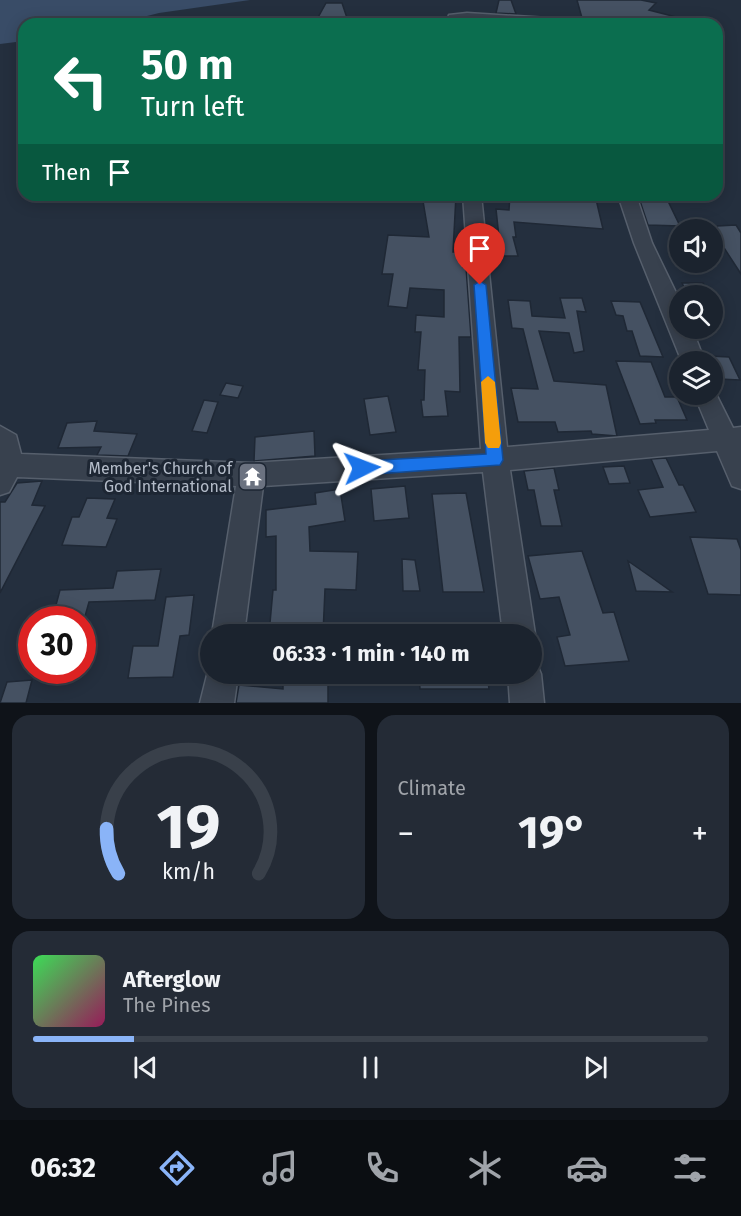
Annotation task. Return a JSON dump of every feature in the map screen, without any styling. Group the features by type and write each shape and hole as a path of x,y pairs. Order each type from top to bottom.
{"street":[{"path":"453,18 467,16 496,18"},
{"path":"473,201 495,460 518,624"},
{"path":"629,201 643,243 669,302"},
{"path":"712,405 732,440 741,477"},
{"path":"0,437 7,443 5,474 251,475 495,460 732,440"},
{"path":"229,624 251,475"},
{"path":"218,703 221,684"},
{"path":"525,684 527,703"}],"water":[{"path":"0,0 250,0 139,18 18,18 18,42 0,44"}],"building":[{"path":"499,0 511,0 516,14 496,13"},
{"path":"577,0 641,0 656,3 649,10 680,18 582,18"},
{"path":"326,3 342,3 347,18 318,18"},
{"path":"423,201 456,201 453,252 461,252 463,267 466,267 471,337 459,337 460,392 445,391 448,416 423,417 421,400 424,400 425,370 418,370 421,332 415,332 416,315 444,317 444,290 410,288 407,308 388,306 393,274 382,274 388,235 429,237"},
{"path":"510,201 596,201 603,229 514,222 516,237 513,237 518,256 501,256 496,209 509,210"},
{"path":"640,201 668,201 677,219 669,219 669,226 648,225"},
{"path":"736,225 741,233 741,274 723,246 723,226"},
{"path":"682,283 703,283 704,285 683,285"},
{"path":"560,298 582,298 586,312 577,311 584,351 574,353 569,333 539,331 554,381 606,385 617,436 592,434 591,431 558,432 555,422 518,422 511,388 538,389 523,329 512,328 508,300 530,301 532,316 565,318"},
{"path":"611,301 640,302 663,357 640,356 632,331 627,331 623,316 616,315"},
{"path":"723,357 729,357 740,380 723,379"},
{"path":"616,361 651,362 665,397 669,397 669,405 680,405 687,420 655,420 656,423 640,424"},
{"path":"226,383 243,386 238,398 220,395"},
{"path":"388,396 396,432 370,435 364,399"},
{"path":"204,400 218,402 207,433 192,431"},
{"path":"97,421 94,431 137,434 128,456 97,455 101,447 58,448 67,423"},
{"path":"314,431 315,456 254,461 255,437"},
{"path":"666,458 696,512 650,517 638,490 663,487 651,459"},
{"path":"624,466 630,483 609,484 603,467"},
{"path":"554,468 559,490 554,490 562,526 541,526 534,490 528,490 524,471"},
{"path":"42,481 32,505 45,506 0,593 0,502 5,502 17,483"},
{"path":"405,486 409,518 374,521 371,489"},
{"path":"340,489 345,521 309,527 310,551 358,552 356,590 325,589 323,624 270,624 273,590 276,590 276,536 266,537 266,510 316,504 315,493"},
{"path":"466,493 484,592 443,592 432,494"},
{"path":"87,498 115,499 107,518 117,519 106,547 62,545 72,517 79,517"},
{"path":"690,537 737,539 741,550 741,595 708,594"},
{"path":"582,551 603,613 614,612 629,661 565,666 557,637 570,635 559,597 540,599 528,556"},
{"path":"402,559 415,560 420,591 403,591"},
{"path":"628,561 651,577 672,592 636,591"},
{"path":"161,569 155,600 89,602 88,606 56,606 60,590 113,588 117,571"},
{"path":"194,595 189,635 180,636 173,677 128,678 133,646 158,646 166,597"},
{"path":"7,682 31,684 26,703 0,703"},
{"path":"283,684 328,684 328,703 236,703 239,685 283,689"},
{"path":"420,684 488,684 489,689 420,689"}],"slow traffic":[{"path":"488,382 493,443"}],"place":[{"name":"Member's Church of God International","path":"253,477"}],"route":[{"path":"362,468 495,460 480,285"}]}
